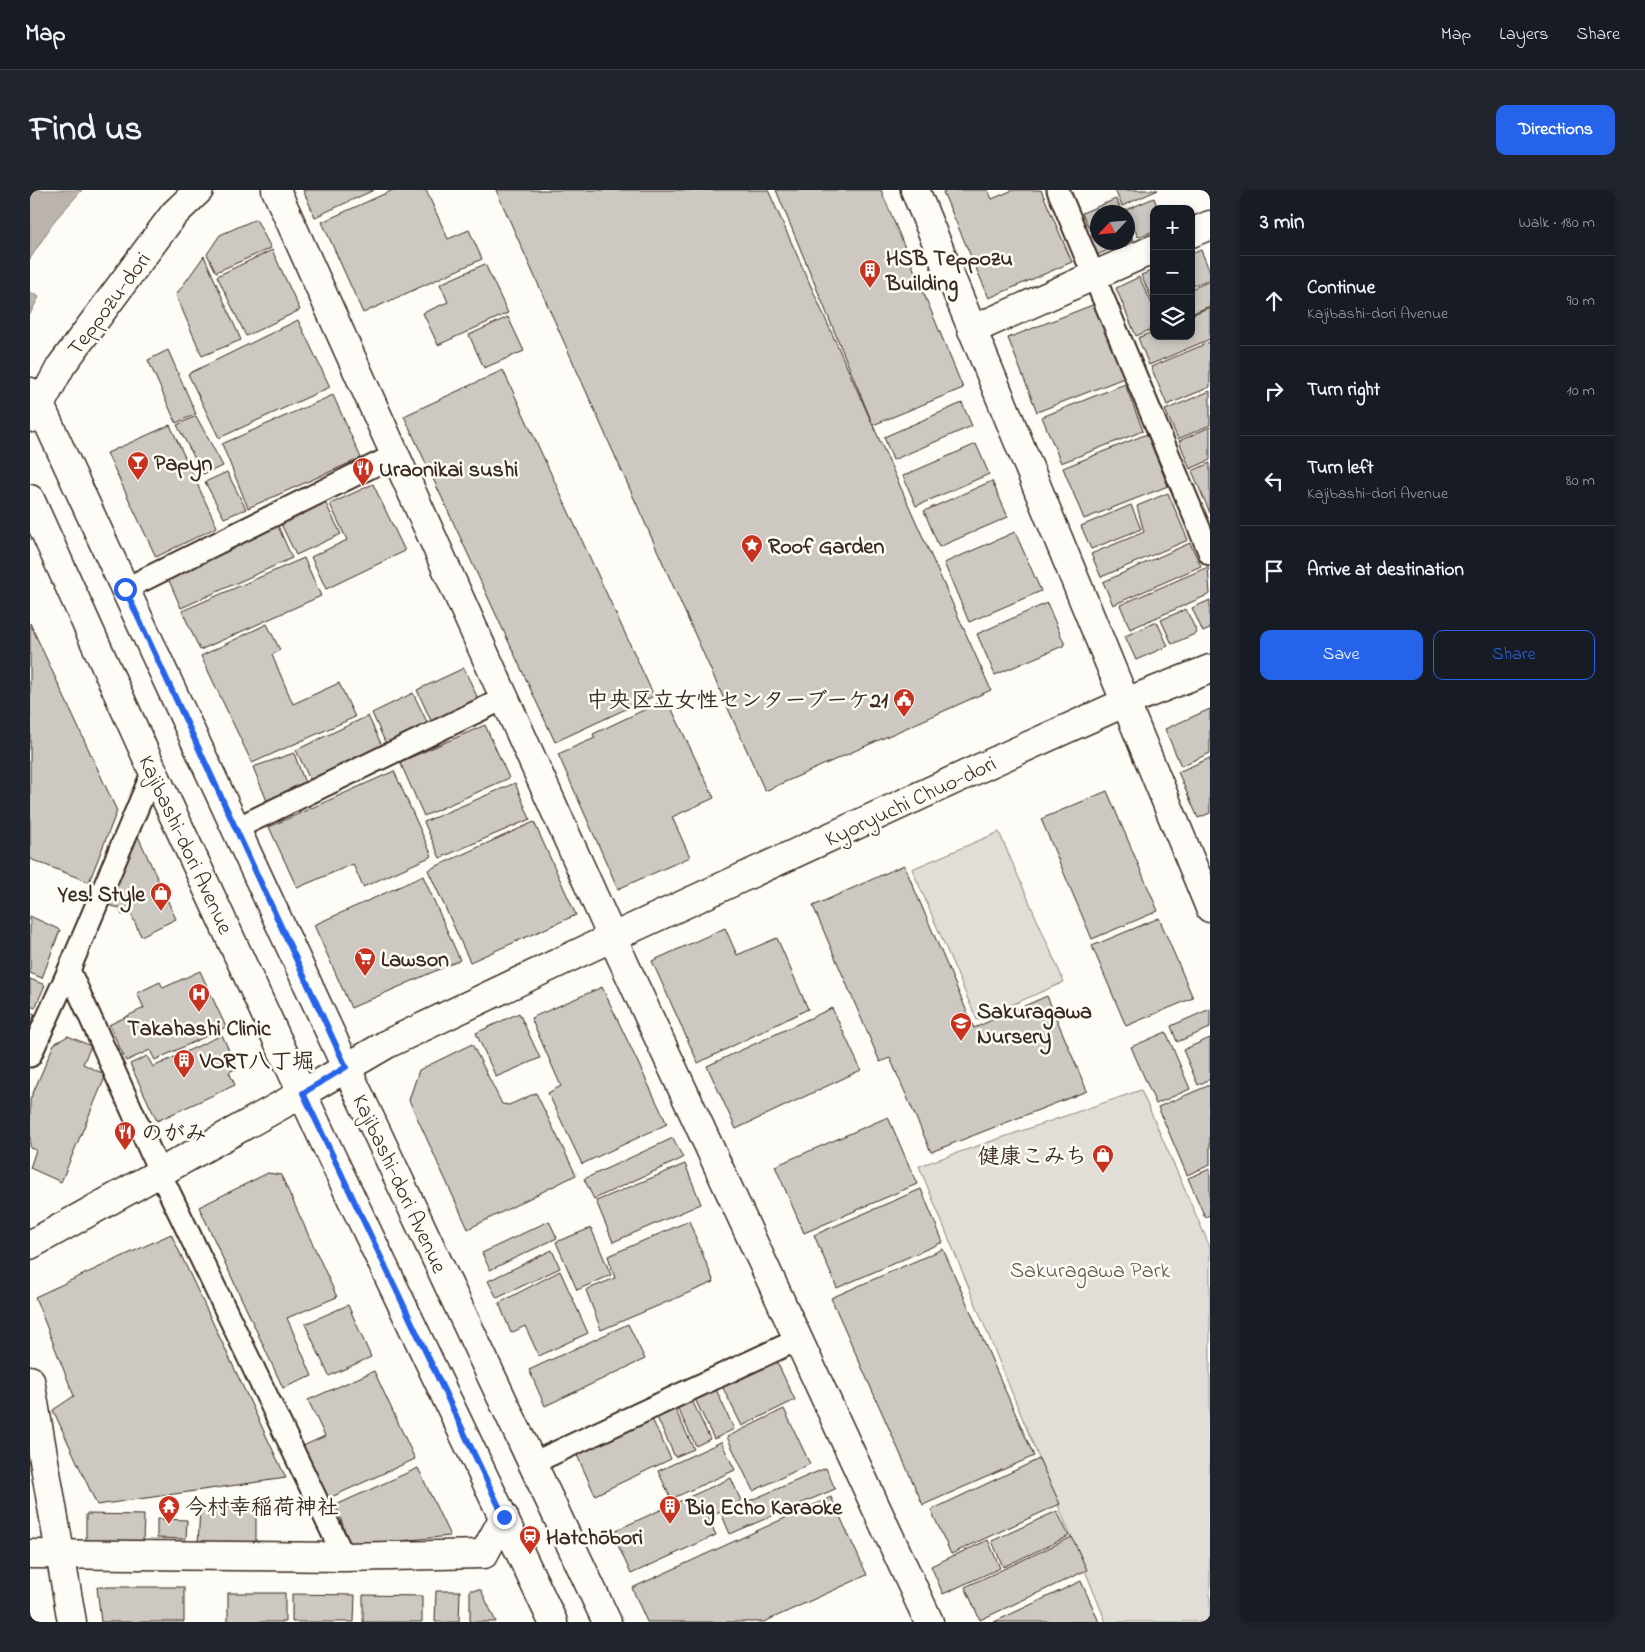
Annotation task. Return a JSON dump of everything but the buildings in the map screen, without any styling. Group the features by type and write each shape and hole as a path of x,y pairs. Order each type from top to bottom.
{"street":[{"name":"Teppozu-dori","path":"33,407 61,366 174,214 199,190"},
{"path":"276,190 612,938 929,1622"},
{"path":"915,190 1210,908"},
{"path":"1195,231 1210,225"},
{"path":"972,330 1152,250"},
{"name":"Kajibashi-dori Avenue","path":"33,407 125,589 346,1067 607,1622"},
{"name":"Kajibashi-dori Avenue","path":"30,499 153,771 553,1622"},
{"name":"Kyoryuchi Chuo-dori","path":"30,1245 387,1044 612,938 1126,702 1210,668"},
{"path":"30,1380 72,1622"},
{"path":"30,1554 344,1557 484,1554 504,1517"}],"lane":[{"path":"1058,190 1210,554"},
{"path":"125,589 395,455"},
{"path":"236,828 505,698"},
{"path":"30,1056 70,970 153,771"},
{"path":"70,970 160,1173 344,1557"},
{"path":"533,1463 799,1339"}],"green space":[{"path":"999,832 1064,982 977,1020 912,869"},
{"name":"Sakuragawa Park","path":"1141,1090 1210,1247 1210,1622 1106,1622 919,1166"}],"shaded area":[{"path":"30,190 82,190 55,220 30,259"},
{"path":"30,292 39,297 30,314"}],"place":[{"name":"HSB Teppozu Building","path":"870,289"},
{"name":"Papyn","path":"138,481"},
{"name":"Uraonikai sushi","path":"363,487"},
{"name":"Roof Garden","path":"752,564"},
{"name":"中央区立女性センターブーケ21","path":"904,718"},
{"name":"Yes! Style","path":"161,912"},
{"name":"Lawson","path":"365,977"},
{"name":"Takahashi Clinic","path":"199,1013"},
{"name":"Sakuragawa Nursery","path":"961,1042"},
{"name":"VORT八丁堀","path":"184,1079"},
{"name":"のがみ","path":"125,1151"},
{"name":"健康こみち","path":"1103,1174"},
{"name":"今村幸稲荷神社","path":"169,1525"},
{"name":"Big Echo Karaoke","path":"670,1525"},
{"name":"Hatchōbori","path":"530,1555"}],"route":[{"path":"125,589 324,1014 346,1067 303,1093 504,1517"}]}
